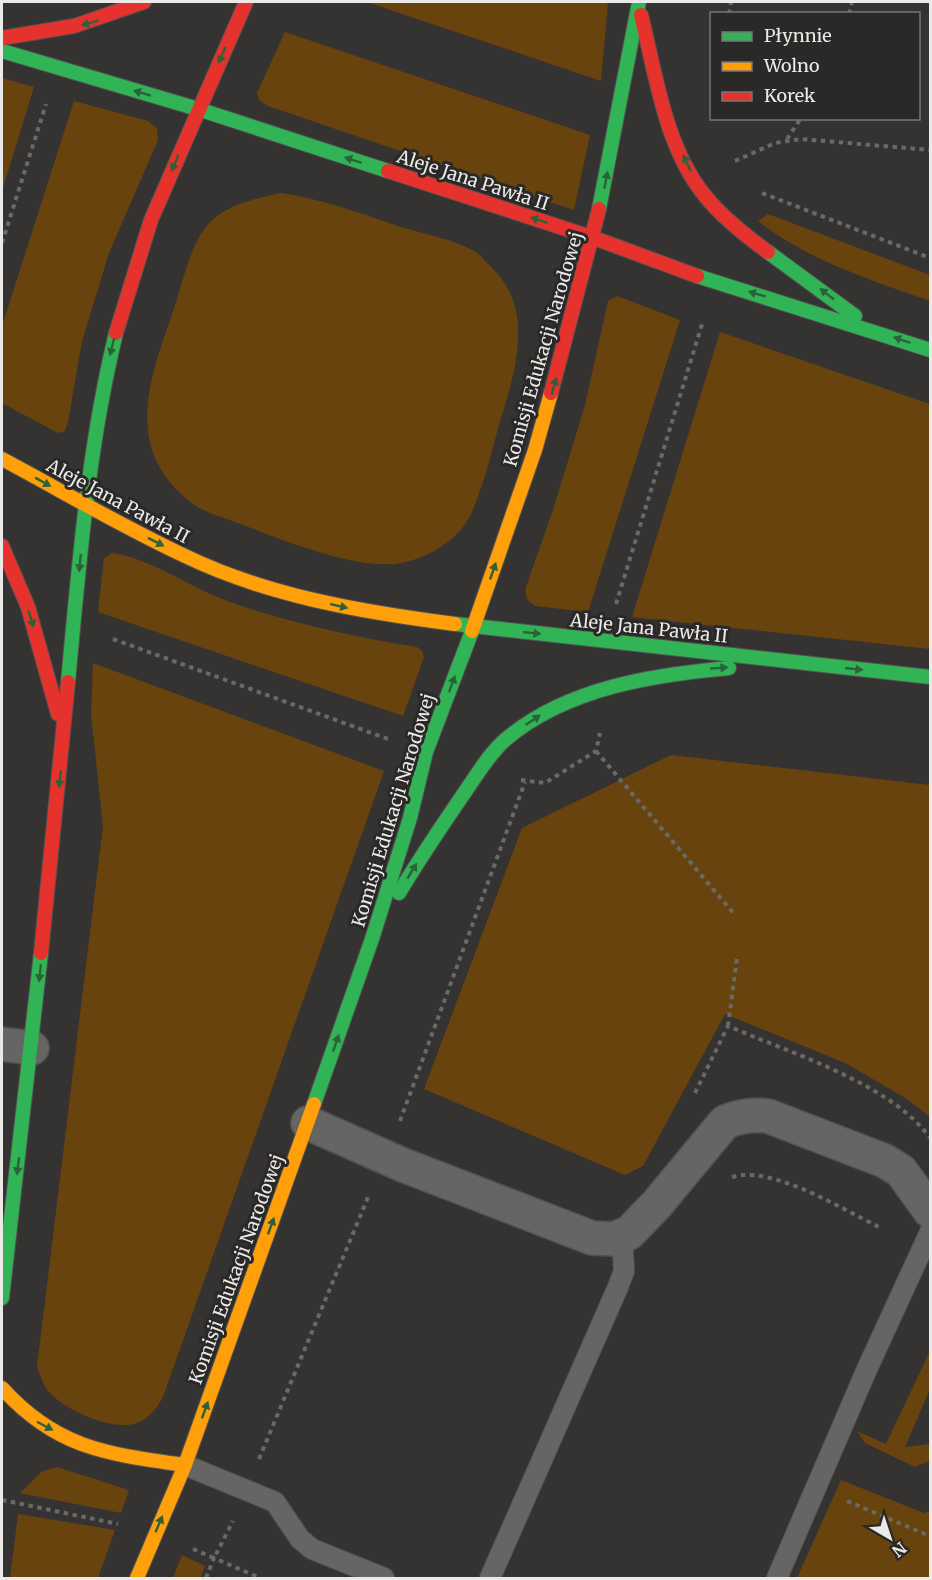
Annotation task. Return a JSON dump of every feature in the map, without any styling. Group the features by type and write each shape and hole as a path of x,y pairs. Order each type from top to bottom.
{"main road":[{"path":"2,39 71,28 114,15 144,2"},
{"path":"2,1298 17,1046 64,739 85,505 102,391 123,303 150,220 246,2"},
{"path":"639,3 672,128 704,194 736,228 873,330"},
{"name":"Komisji Edukacji Narodowej","path":"137,1578 184,1465 308,1123 372,939 410,818 426,752 474,627 535,450 594,238 639,3"},
{"name":"Aleje Jana Pawła II","path":"2,51 198,109 594,238 716,283 873,330 930,350"},
{"name":"Aleje Jana Pawła II","path":"2,459 184,556 279,591 369,613 474,627 930,677"},
{"path":"2,546 17,576 26,603 64,739"},
{"path":"372,939 441,824 482,767 504,741 538,716 608,688 705,669 796,662"},
{"path":"2,1388 36,1422 78,1443 130,1457 184,1465"}],"street":[{"path":"308,1123 404,1165 592,1238 613,1239 629,1233 657,1204 725,1122 740,1116 768,1116 885,1161 901,1171 917,1189 930,1211"}],"lane":[{"path":"777,1578 867,1369 930,1232"},
{"path":"490,1578 618,1287 624,1271 622,1235"},
{"path":"184,1465 274,1502 300,1539 312,1548 384,1578"}],"path":[{"path":"2,243 57,67"},
{"path":"787,140 800,120"},
{"path":"735,161 787,140 801,139 930,150"},
{"path":"755,190 930,258"},
{"path":"615,612 616,596 704,320"},
{"path":"74,626 426,752"},
{"path":"597,751 735,915"},
{"path":"482,767 525,782 544,783"},
{"path":"728,1026 738,958"},
{"path":"726,1179 737,1175 760,1175 783,1182 879,1227"},
{"path":"846,1500 930,1536"},
{"path":"206,1578 214,1558 260,1578"}],"shaded area":[{"path":"367,2 608,2 601,81"},
{"path":"285,32 590,135 574,210 268,106 259,100 257,93"},
{"path":"2,78 34,87 2,191"},
{"path":"74,101 148,121 157,128 158,140 109,253 82,341 68,422 65,431 58,433 2,403 2,326"},
{"path":"281,193 341,207 466,247 478,254 491,267 505,284 514,304 518,324 515,366 483,483 471,514 458,533 439,548 417,559 395,564 377,564 335,557 210,513 196,506 174,487 154,455 147,410 153,373 190,256 207,226 218,215 254,199"},
{"path":"768,214 930,275 930,301 840,268 797,247 758,221"},
{"path":"617,296 680,320 588,612 536,606 527,598 526,587 553,510 585,405 608,301"},
{"path":"720,332 930,404 930,649 632,617"},
{"path":"112,553 142,561 216,596 253,610 323,629 417,647 422,651 424,657 403,716 98,612 104,558"},
{"path":"93,663 384,771 163,1397 156,1409 146,1418 127,1425 88,1417 63,1404 46,1388 37,1367 103,826 91,714"},
{"path":"671,755 930,785 930,1117 907,1099 845,1063 725,1014 643,1166 625,1175 424,1089 522,828"},
{"path":"930,1351 930,1389 905,1447 930,1444 930,1461 915,1467 865,1443 857,1431 886,1444"},
{"path":"57,1467 129,1490 121,1513 20,1493 41,1472"},
{"path":"841,1480 924,1513 930,1511 930,1578 797,1578"},
{"path":"18,1514 115,1530 98,1578 10,1578"},
{"path":"182,1555 205,1566 200,1578 173,1578"}],"traffic: fast":[{"path":"599,209 639,2"},
{"path":"2,51 198,109 388,171"},
{"path":"768,252 855,316"},
{"path":"697,276 930,350"},
{"path":"68,682 91,463 116,333"},
{"path":"455,624 930,677"},
{"path":"314,1104 372,939 410,818 426,752 472,631"},
{"path":"399,893 486,761 506,739 530,722 556,707 612,687 670,675 729,668"},
{"path":"2,1298 41,953"}],"traffic: slow":[{"path":"472,631 535,450 551,393"},
{"path":"2,459 160,544 215,569 281,592 350,608 455,624"},
{"path":"137,1578 185,1465 314,1104"},
{"path":"2,1388 22,1408 43,1424 85,1445 132,1457 185,1465"}],"traffic: jam":[{"path":"2,38 74,26 144,2"},
{"path":"116,333 151,220 246,2"},
{"path":"641,15 657,86 671,134 692,178 713,205 768,252"},
{"path":"388,171 594,238 697,276"},
{"path":"551,393 599,209"},
{"path":"2,546 28,607 58,714"},
{"path":"41,953 68,682"}]}
